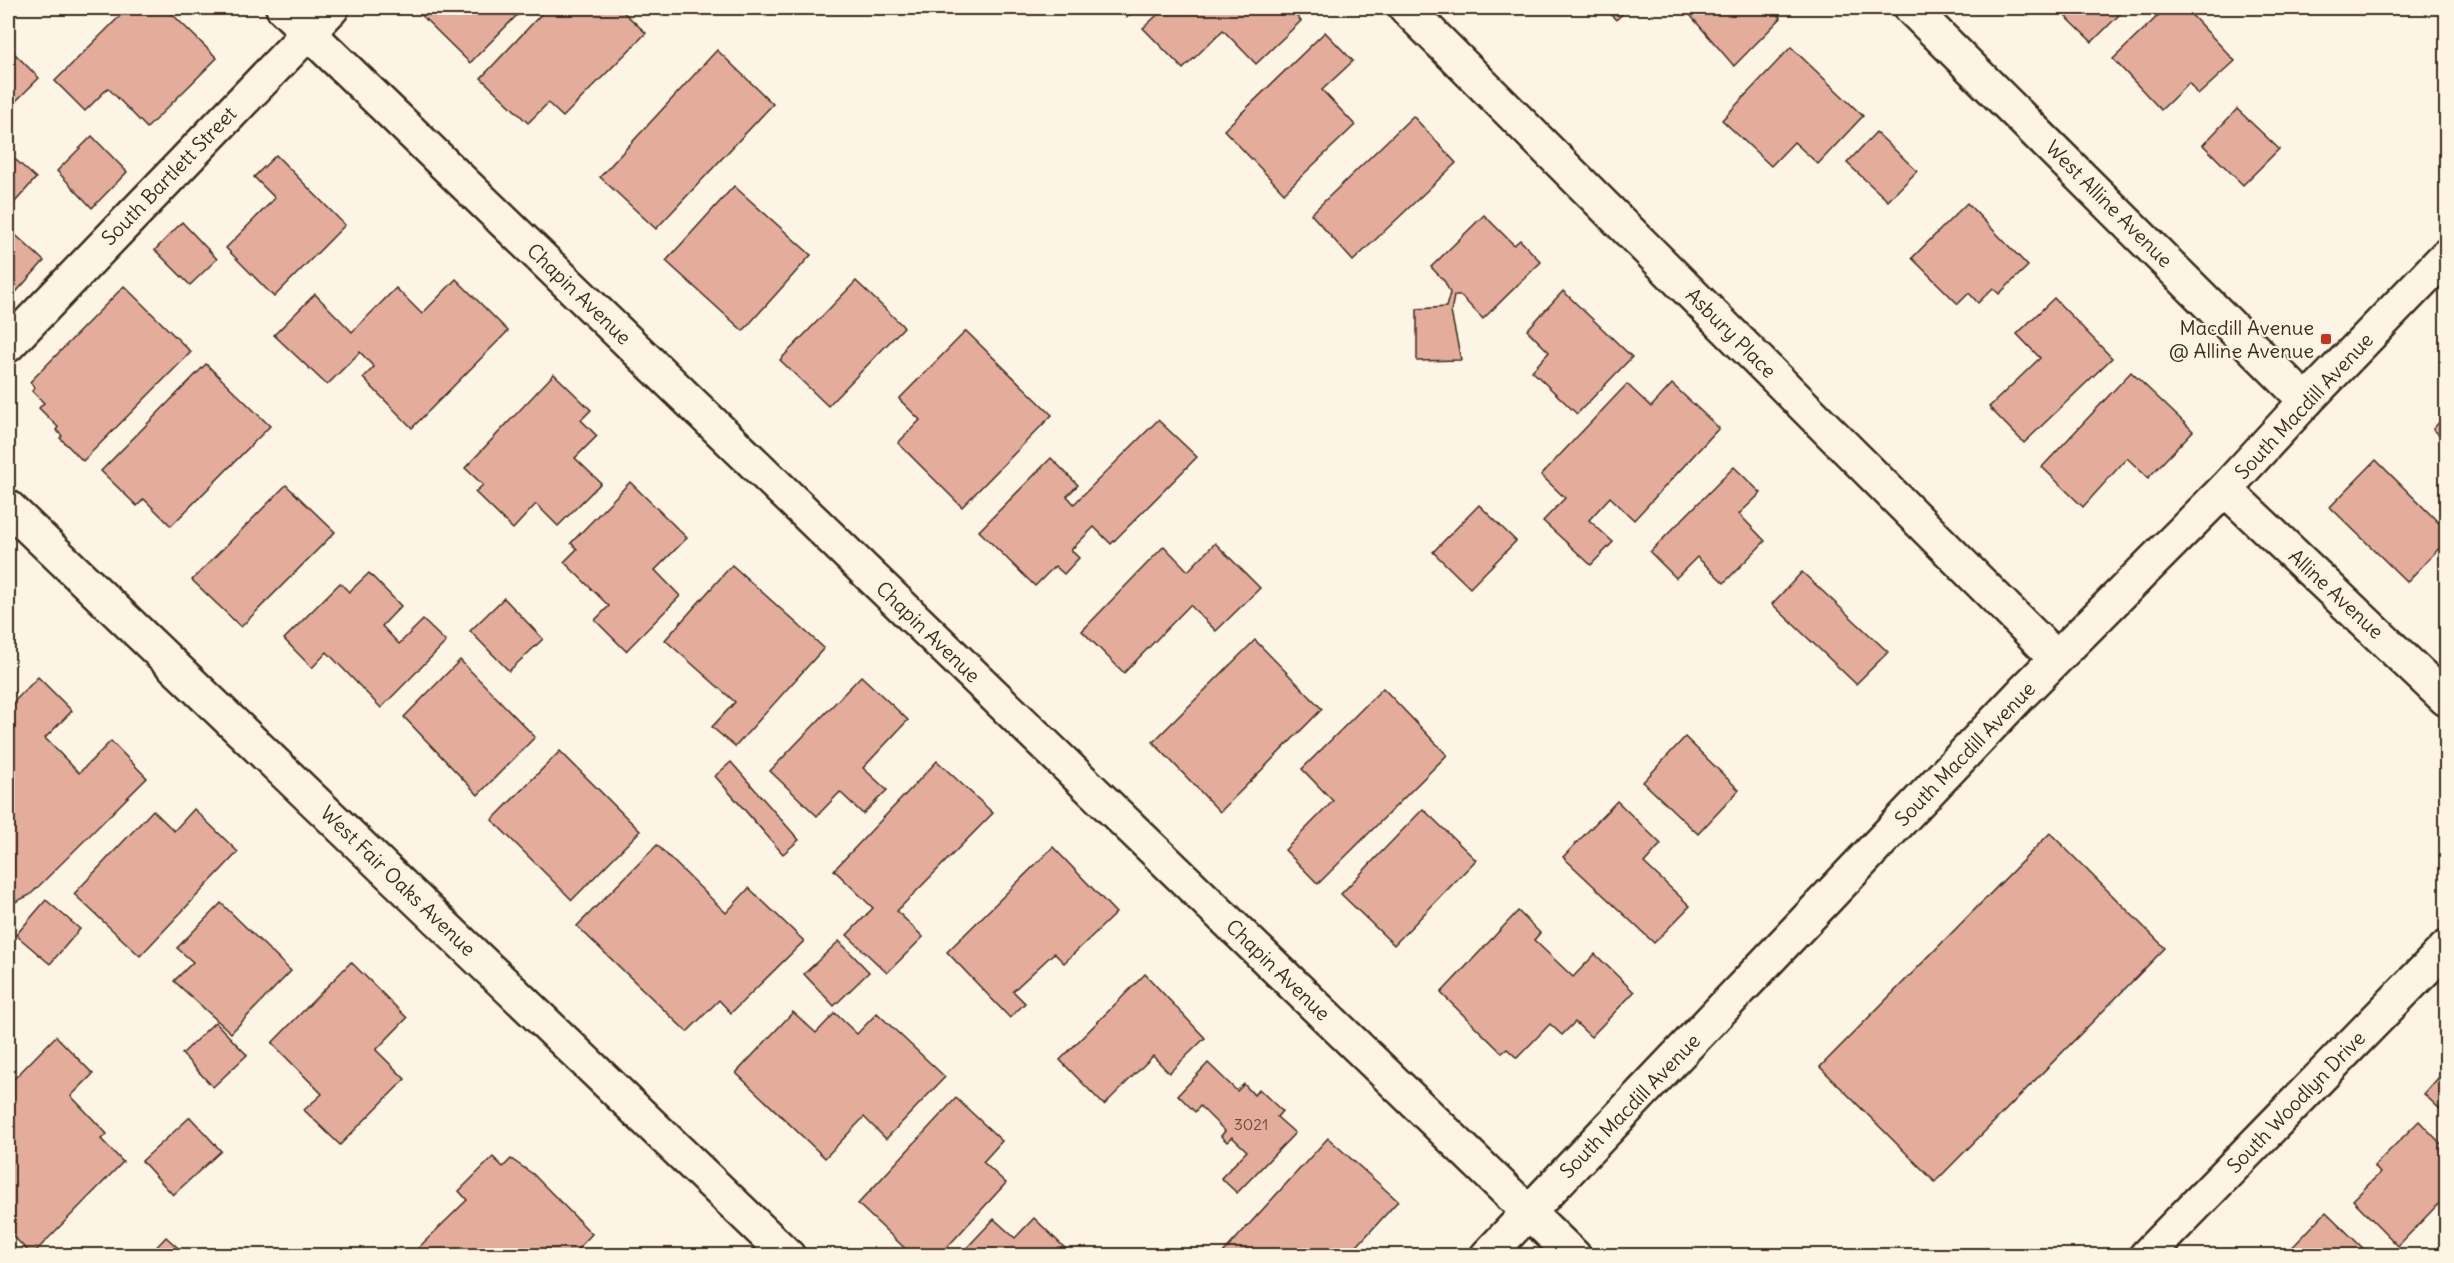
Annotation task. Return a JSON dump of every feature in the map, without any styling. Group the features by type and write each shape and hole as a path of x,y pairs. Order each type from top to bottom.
{"street":[{"name":"Chapin Avenue","path":"283,8 1574,1256"},
{"name":"South Bartlett Street","path":"8,345 332,8"},
{"name":"Asbury Place","path":"1406,8 2056,658"},
{"name":"West Alline Avenue","path":"1911,8 2306,401"},
{"name":"South Macdill Avenue","path":"1487,1256 2056,658 2225,489 2446,256"},
{"name":"Alline Avenue","path":"2225,489 2446,699"},
{"name":"West Fair Oaks Avenue","path":"8,507 788,1256"},
{"name":"South Woodlyn Drive","path":"2146,1256 2446,948"}],"building":[{"path":"128,8 166,8 217,58 147,128 108,88 85,111 55,81"},
{"path":"414,8 524,8 470,63"},
{"path":"547,8 619,8 646,33 563,117 548,103 528,123 481,78"},
{"path":"1118,8 1137,8 1127,17"},
{"path":"1165,8 1289,8 1301,21 1256,64 1223,30 1183,69 1143,28"},
{"path":"1605,8 1629,8 1616,20"},
{"path":"1684,8 1771,8 1781,18 1734,66"},
{"path":"2057,8 2126,8 2092,42"},
{"path":"2166,8 2185,8 2235,61 2198,95 2189,83 2161,110 2113,59"},
{"path":"1325,32 1353,61 1322,90 1355,125 1284,193 1224,130"},
{"path":"8,47 39,78 11,106 8,103"},
{"path":"1791,47 1863,116 1818,164 1794,142 1771,166 1722,120"},
{"path":"717,50 773,104 656,229 600,177"},
{"path":"2237,109 2279,149 2243,185 2203,145"},
{"path":"1413,116 1456,163 1353,261 1311,214"},
{"path":"1876,132 1917,171 1888,201 1847,163"},
{"path":"92,136 127,172 92,208 57,171"},
{"path":"8,153 36,178 8,210"},
{"path":"276,155 345,225 274,297 226,248 275,198 254,177"},
{"path":"734,186 811,255 743,331 666,261"},
{"path":"1967,203 2028,266 1999,294 1993,288 1978,303 1969,293 1958,304 1912,258"},
{"path":"1484,215 1514,245 1520,240 1541,262 1483,319 1461,296 1454,296 1451,312 1461,360 1417,361 1417,309 1446,307 1450,293 1445,282 1431,267"},
{"path":"182,222 217,259 190,285 155,250"},
{"path":"8,228 44,261 8,301"},
{"path":"456,279 508,331 412,428 363,378 374,367 360,352 327,385 274,335 315,294 352,332 396,288 422,314"},
{"path":"856,281 904,327 828,406 780,360"},
{"path":"124,286 191,352 83,461 60,438 62,436 56,430 58,427 39,408 44,403 32,391 35,388 30,382"},
{"path":"1563,291 1632,357 1577,414 1532,371 1549,352 1527,330"},
{"path":"2054,298 2112,358 2024,443 1989,407 2040,358 2017,334"},
{"path":"966,331 1052,415 962,507 898,443 920,420 899,399"},
{"path":"206,364 270,426 171,526 144,499 137,506 101,471"},
{"path":"2131,372 2193,431 2148,478 2127,458 2083,507 2042,467"},
{"path":"554,374 591,410 581,420 597,436 575,458 601,483 558,526 536,504 513,529 475,492 483,485 465,468"},
{"path":"1627,384 1651,407 1672,384 1719,428 1634,520 1610,497 1589,520 1613,542 1591,565 1543,521 1565,498 1541,475"},
{"path":"2446,415 2446,441 2433,429"},
{"path":"1158,420 1197,457 1111,544 1094,527 1071,550 1079,558 1064,574 1055,566 1035,586 979,531 1051,458 1078,485 1067,496 1074,504"},
{"path":"2376,460 2446,530 2446,541 2407,582 2330,507"},
{"path":"1734,467 1761,493 1739,514 1765,541 1724,583 1697,557 1676,578 1650,552"},
{"path":"630,482 687,538 655,570 680,596 626,651 595,620 609,606 564,562 577,549 571,543"},
{"path":"286,485 335,532 241,627 192,580"},
{"path":"1479,505 1516,541 1470,588 1433,552"},
{"path":"1215,543 1260,588 1216,631 1190,605 1124,673 1082,631 1164,546 1188,571"},
{"path":"732,565 824,648 735,747 712,727 735,702 665,640"},
{"path":"1802,572 1888,652 1856,684 1772,604"},
{"path":"369,573 401,606 382,626 399,644 423,620 446,642 381,708 327,652 312,668 284,639 340,583 349,592"},
{"path":"504,598 543,639 509,671 470,631"},
{"path":"1255,640 1322,709 1220,812 1153,742"},
{"path":"460,660 535,737 478,795 404,717"},
{"path":"861,676 908,720 863,768 887,790 863,814 840,792 817,816 770,771"},
{"path":"38,677 72,711 45,738 79,773 111,741 147,778 30,895 11,904 8,900 8,708"},
{"path":"1383,688 1447,755 1318,884 1285,850 1333,801 1302,769"},
{"path":"1685,737 1739,790 1698,834 1643,782"},
{"path":"560,751 640,831 572,900 492,820"},
{"path":"937,761 993,813 897,911 923,937 887,973 847,935 873,908 834,870"},
{"path":"731,762 799,840 783,854 715,776"},
{"path":"1617,801 1661,844 1644,863 1690,906 1654,943 1563,857"},
{"path":"194,809 238,852 140,956 74,894 153,810 174,831"},
{"path":"1423,809 1476,860 1394,945 1341,894"},
{"path":"2050,833 2165,948 1935,1182 1820,1067"},
{"path":"657,845 726,913 749,888 804,941 731,1013 719,1000 687,1032 577,926"},
{"path":"1053,847 1116,913 1064,963 1054,953 1013,991 1025,1003 1010,1018 947,952"},
{"path":"46,900 80,929 50,964 16,935"},
{"path":"221,903 291,971 231,1033 174,981 193,962 177,948"},
{"path":"1518,911 1540,933 1534,940 1573,977 1595,954 1634,992 1591,1037 1575,1022 1562,1035 1550,1024 1517,1058 1507,1049 1502,1053 1441,993"},
{"path":"839,941 869,972 834,1006 804,974"},
{"path":"351,962 407,1018 376,1050 405,1079 340,1145 304,1110 322,1094 272,1043"},
{"path":"1145,974 1205,1038 1169,1073 1153,1056 1104,1105 1060,1060"},
{"path":"793,1012 816,1033 835,1013 857,1034 877,1013 945,1077 886,1139 864,1117 825,1158 736,1073"},
{"path":"215,1022 247,1055 213,1087 182,1054"},
{"path":"56,1036 93,1074 71,1096 107,1134 101,1139 123,1162 32,1255 11,1234 8,1237 8,1085"},
{"path":"1208,1063 1237,1091 1244,1084 1254,1095 1259,1089 1282,1111 1277,1117 1295,1133 1237,1193 1221,1178 1247,1151 1232,1137 1227,1142 1221,1136 1225,1131 1200,1106 1195,1112 1178,1095"},
{"path":"2446,1069 2446,1115 2424,1094"},
{"path":"956,1098 1002,1141 983,1162 1006,1183 939,1256 913,1256 858,1204"},
{"path":"190,1117 221,1151 173,1195 142,1161"},
{"path":"2419,1121 2446,1149 2446,1196 2398,1246 2353,1200 2380,1173 2374,1166"},
{"path":"1328,1138 1398,1201 1348,1256 1316,1256 1310,1250 1305,1256 1221,1255"},
{"path":"493,1157 503,1167 511,1159 533,1174 592,1234 571,1256 415,1256 413,1253 467,1200 459,1191"},
{"path":"2326,1212 2371,1256 2284,1256"},
{"path":"1034,1218 1073,1256 959,1256 994,1219 1015,1238"},
{"path":"166,1237 187,1256 148,1256"}],"place":[{"name":"Macdill Avenue @ Alline Avenue","path":"2326,339"}]}
